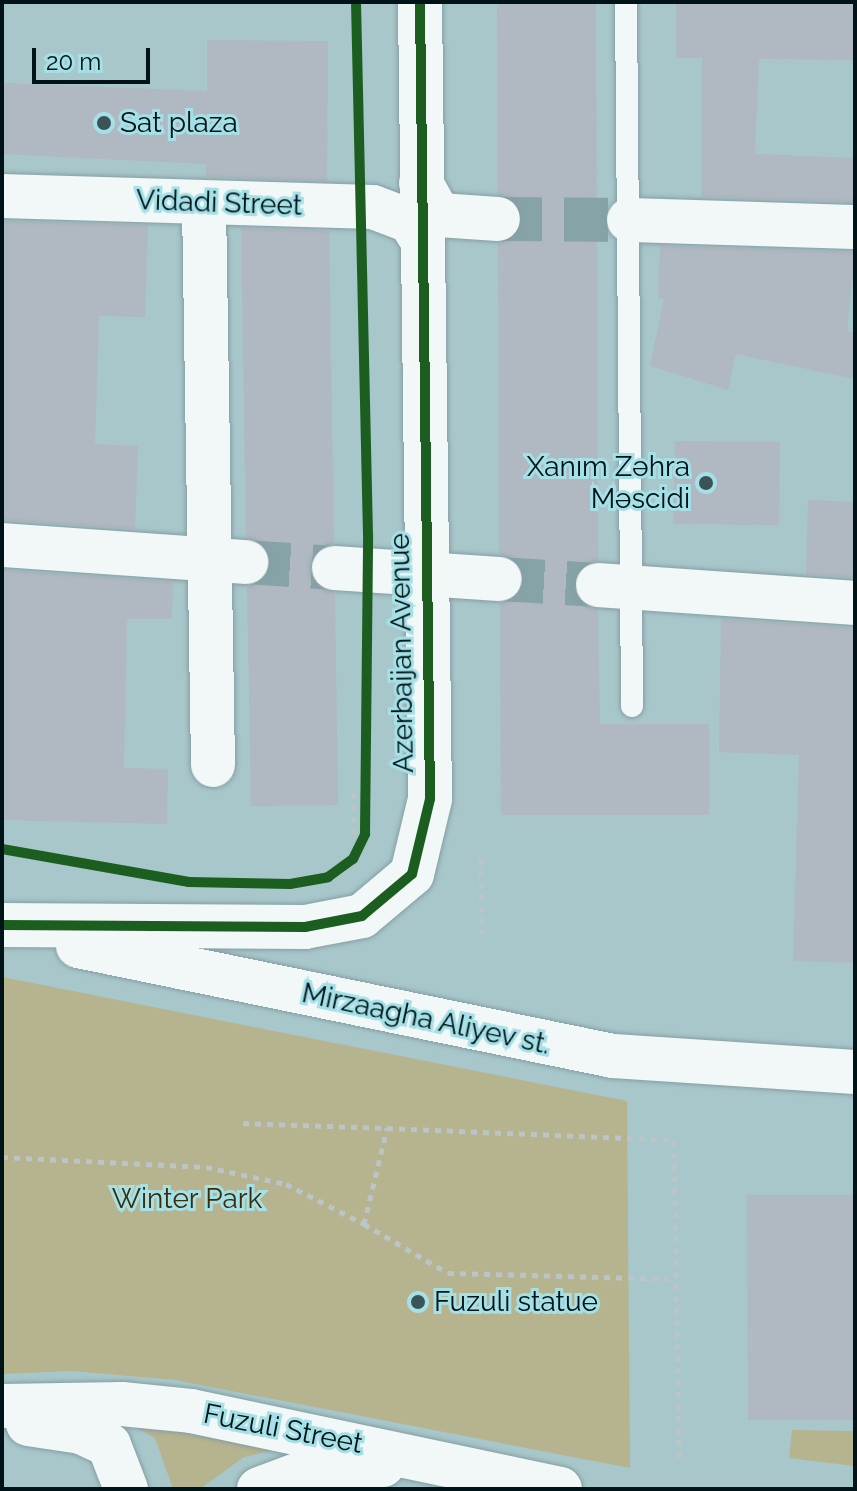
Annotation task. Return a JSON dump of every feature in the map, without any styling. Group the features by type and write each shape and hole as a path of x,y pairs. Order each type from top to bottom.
{"main road":[{"name":"Azerbaijan Avenue","path":"2,927 305,927 362,916 387,902 412,874 430,799 424,573 420,2"},
{"path":"421,183 439,215 498,219"},
{"name":"Vidadi Street","path":"2,196 386,209 410,221 422,240"},
{"path":"204,204 229,560 213,765"},
{"path":"629,220 855,227"},
{"path":"2,545 229,560"},
{"path":"334,568 500,579"},
{"path":"615,586 855,603"},
{"name":"Mirzaagha Aliyev st.","path":"2,927 613,1056 855,1072"},
{"name":"Fuzuli Street","path":"2,1406 122,1404 191,1411 540,1485"},
{"path":"2,1424 95,1438 115,1453 126,1489"},
{"path":"259,1489 318,1467 352,1464 540,1485"}],"lane":[{"path":"626,2 629,220 615,586 632,706"}],"path":[{"path":"359,847 369,787"},
{"path":"354,789 354,834"},
{"path":"481,858 482,934"},
{"path":"243,1123 674,1140 679,1457"},
{"path":"364,1224 387,1128"},
{"path":"2,1157 206,1167 286,1184 364,1224 448,1273 675,1279"}],"green space":[{"name":"Winter Park","path":"2,977 627,1101 630,1468 175,1380 72,1371 2,1374"},
{"path":"116,1416 292,1446 244,1457 200,1489 173,1489 155,1438"},
{"path":"792,1430 855,1431 855,1466 789,1458"}],"building":[{"path":"497,2 596,2 598,560 578,570 573,584 583,605 598,610 600,724 709,724 709,815 501,815 500,604 520,594 525,580 514,559 499,554 498,244 518,234 523,220 513,199 498,194"},
{"path":"676,2 855,2 855,60 759,59 755,154 855,158 855,202 701,197 702,58 676,58"},
{"path":"207,40 328,41 327,181 206,177 206,164 2,154 2,83 207,91"},
{"path":"2,221 148,225 145,317 99,316 95,444 138,446 135,529 2,520"},
{"path":"241,228 329,231 334,543 314,554 309,567 320,588 335,593 338,805 251,806 247,587 266,577 271,563 261,542 246,537"},
{"path":"660,246 855,252 847,331 855,333 855,379 736,354 728,390 650,366 664,299 658,298"},
{"path":"675,441 780,442 779,525 673,524"},
{"path":"808,500 855,502 855,578 806,574"},
{"path":"2,570 173,582 172,619 127,619 124,768 168,769 167,824 2,820"},
{"path":"721,619 855,628 855,963 793,961 799,755 719,752"},
{"path":"747,1195 855,1195 855,1420 748,1420"}],"tunnel":[{"path":"498,219 629,220"},
{"path":"246,562 334,568"},
{"path":"500,579 598,585"}],"cycle path":[{"path":"2,849 189,882 290,884 328,877 353,859 365,834 368,535 356,2"},
{"path":"2,925 305,927 362,916 412,874 430,799 420,2"}],"place":[{"name":"Sat plaza","path":"104,123"},
{"name":"Xanım Zəhra Məscidi","path":"706,483"},
{"name":"Fuzuli statue","path":"418,1302"}]}
